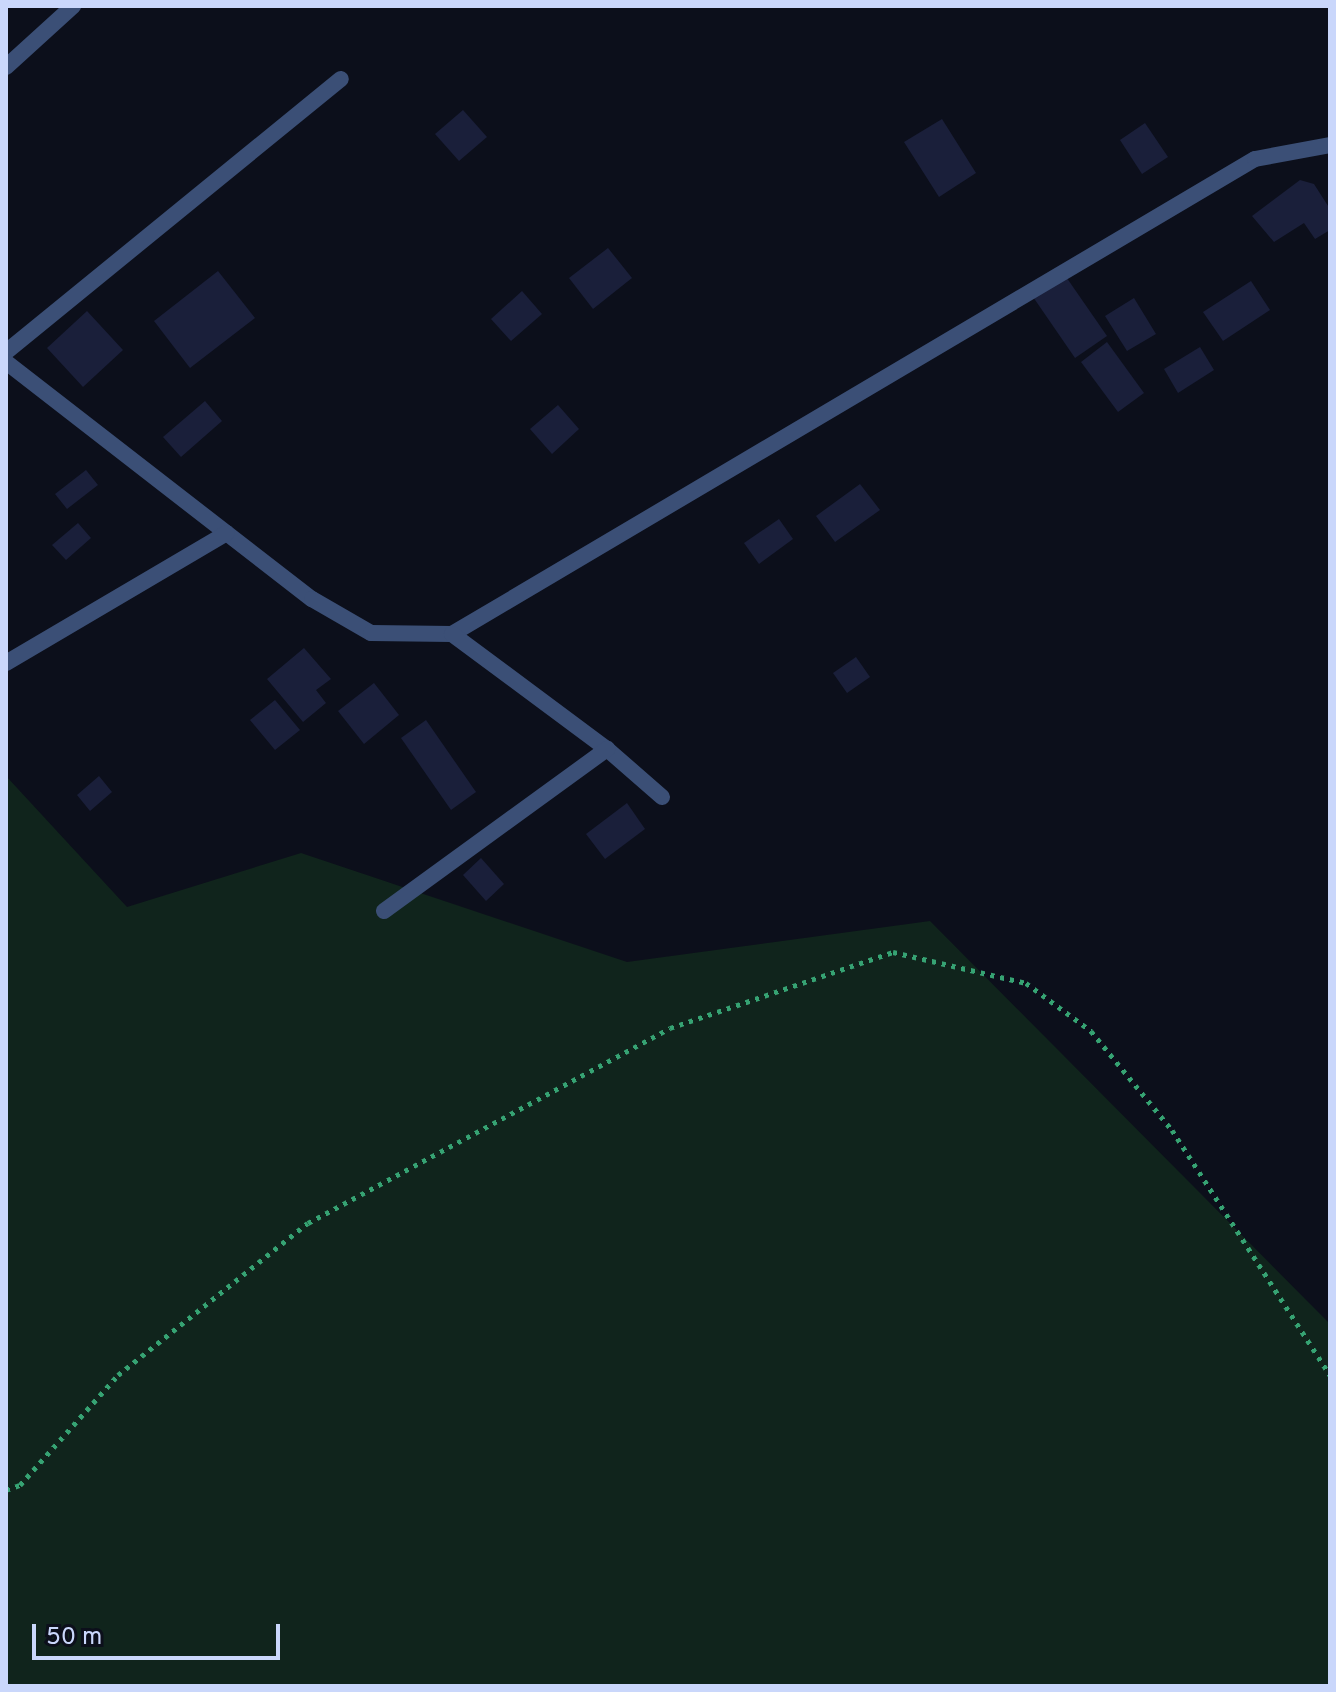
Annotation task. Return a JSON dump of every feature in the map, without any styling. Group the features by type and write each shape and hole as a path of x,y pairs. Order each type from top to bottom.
{"street":[{"path":"6,67 73,6"},
{"path":"6,352 341,79"},
{"path":"6,362 312,599 371,633 452,634 1255,159 1330,145"},
{"path":"6,663 227,533"},
{"path":"452,634 607,749 662,797"},
{"path":"384,911 607,749"}],"path":[{"path":"6,1490 20,1485 118,1375 308,1223 670,1028 893,952 1026,983 1091,1031 1172,1130 1330,1375"}],"green space":[{"path":"6,776 127,907 301,853 627,962 930,921 1330,1324 1330,1686 6,1686"}],"building":[{"path":"463,110 487,137 459,161 435,134"},
{"path":"942,119 976,173 939,197 904,142"},
{"path":"1145,123 1168,157 1142,174 1120,140"},
{"path":"1300,180 1314,184 1330,209 1330,230 1315,239 1304,223 1274,242 1252,216"},
{"path":"608,248 632,278 593,309 569,278"},
{"path":"218,271 255,318 190,368 154,321"},
{"path":"1062,271 1107,336 1075,358 1031,294"},
{"path":"1251,281 1270,310 1223,341 1203,312"},
{"path":"522,291 542,314 511,341 491,319"},
{"path":"1134,298 1156,334 1127,351 1105,316"},
{"path":"87,311 123,350 83,387 47,348"},
{"path":"1107,342 1144,393 1118,412 1081,362"},
{"path":"1200,347 1214,370 1178,393 1164,369"},
{"path":"205,401 222,421 181,457 163,437"},
{"path":"558,405 579,429 552,454 530,429"},
{"path":"86,470 98,485 67,509 55,494"},
{"path":"860,484 880,510 835,542 816,516"},
{"path":"779,519 793,539 759,564 744,543"},
{"path":"78,523 91,538 66,560 52,545"},
{"path":"304,648 331,679 316,690 326,703 303,722 267,679"},
{"path":"856,657 870,677 847,693 833,673"},
{"path":"374,683 399,715 364,744 338,711"},
{"path":"275,700 300,730 275,750 250,720"},
{"path":"426,720 476,792 451,810 401,738"},
{"path":"99,776 112,792 90,811 77,795"},
{"path":"627,803 645,829 605,859 586,834"},
{"path":"481,858 504,884 486,901 463,875"}]}
